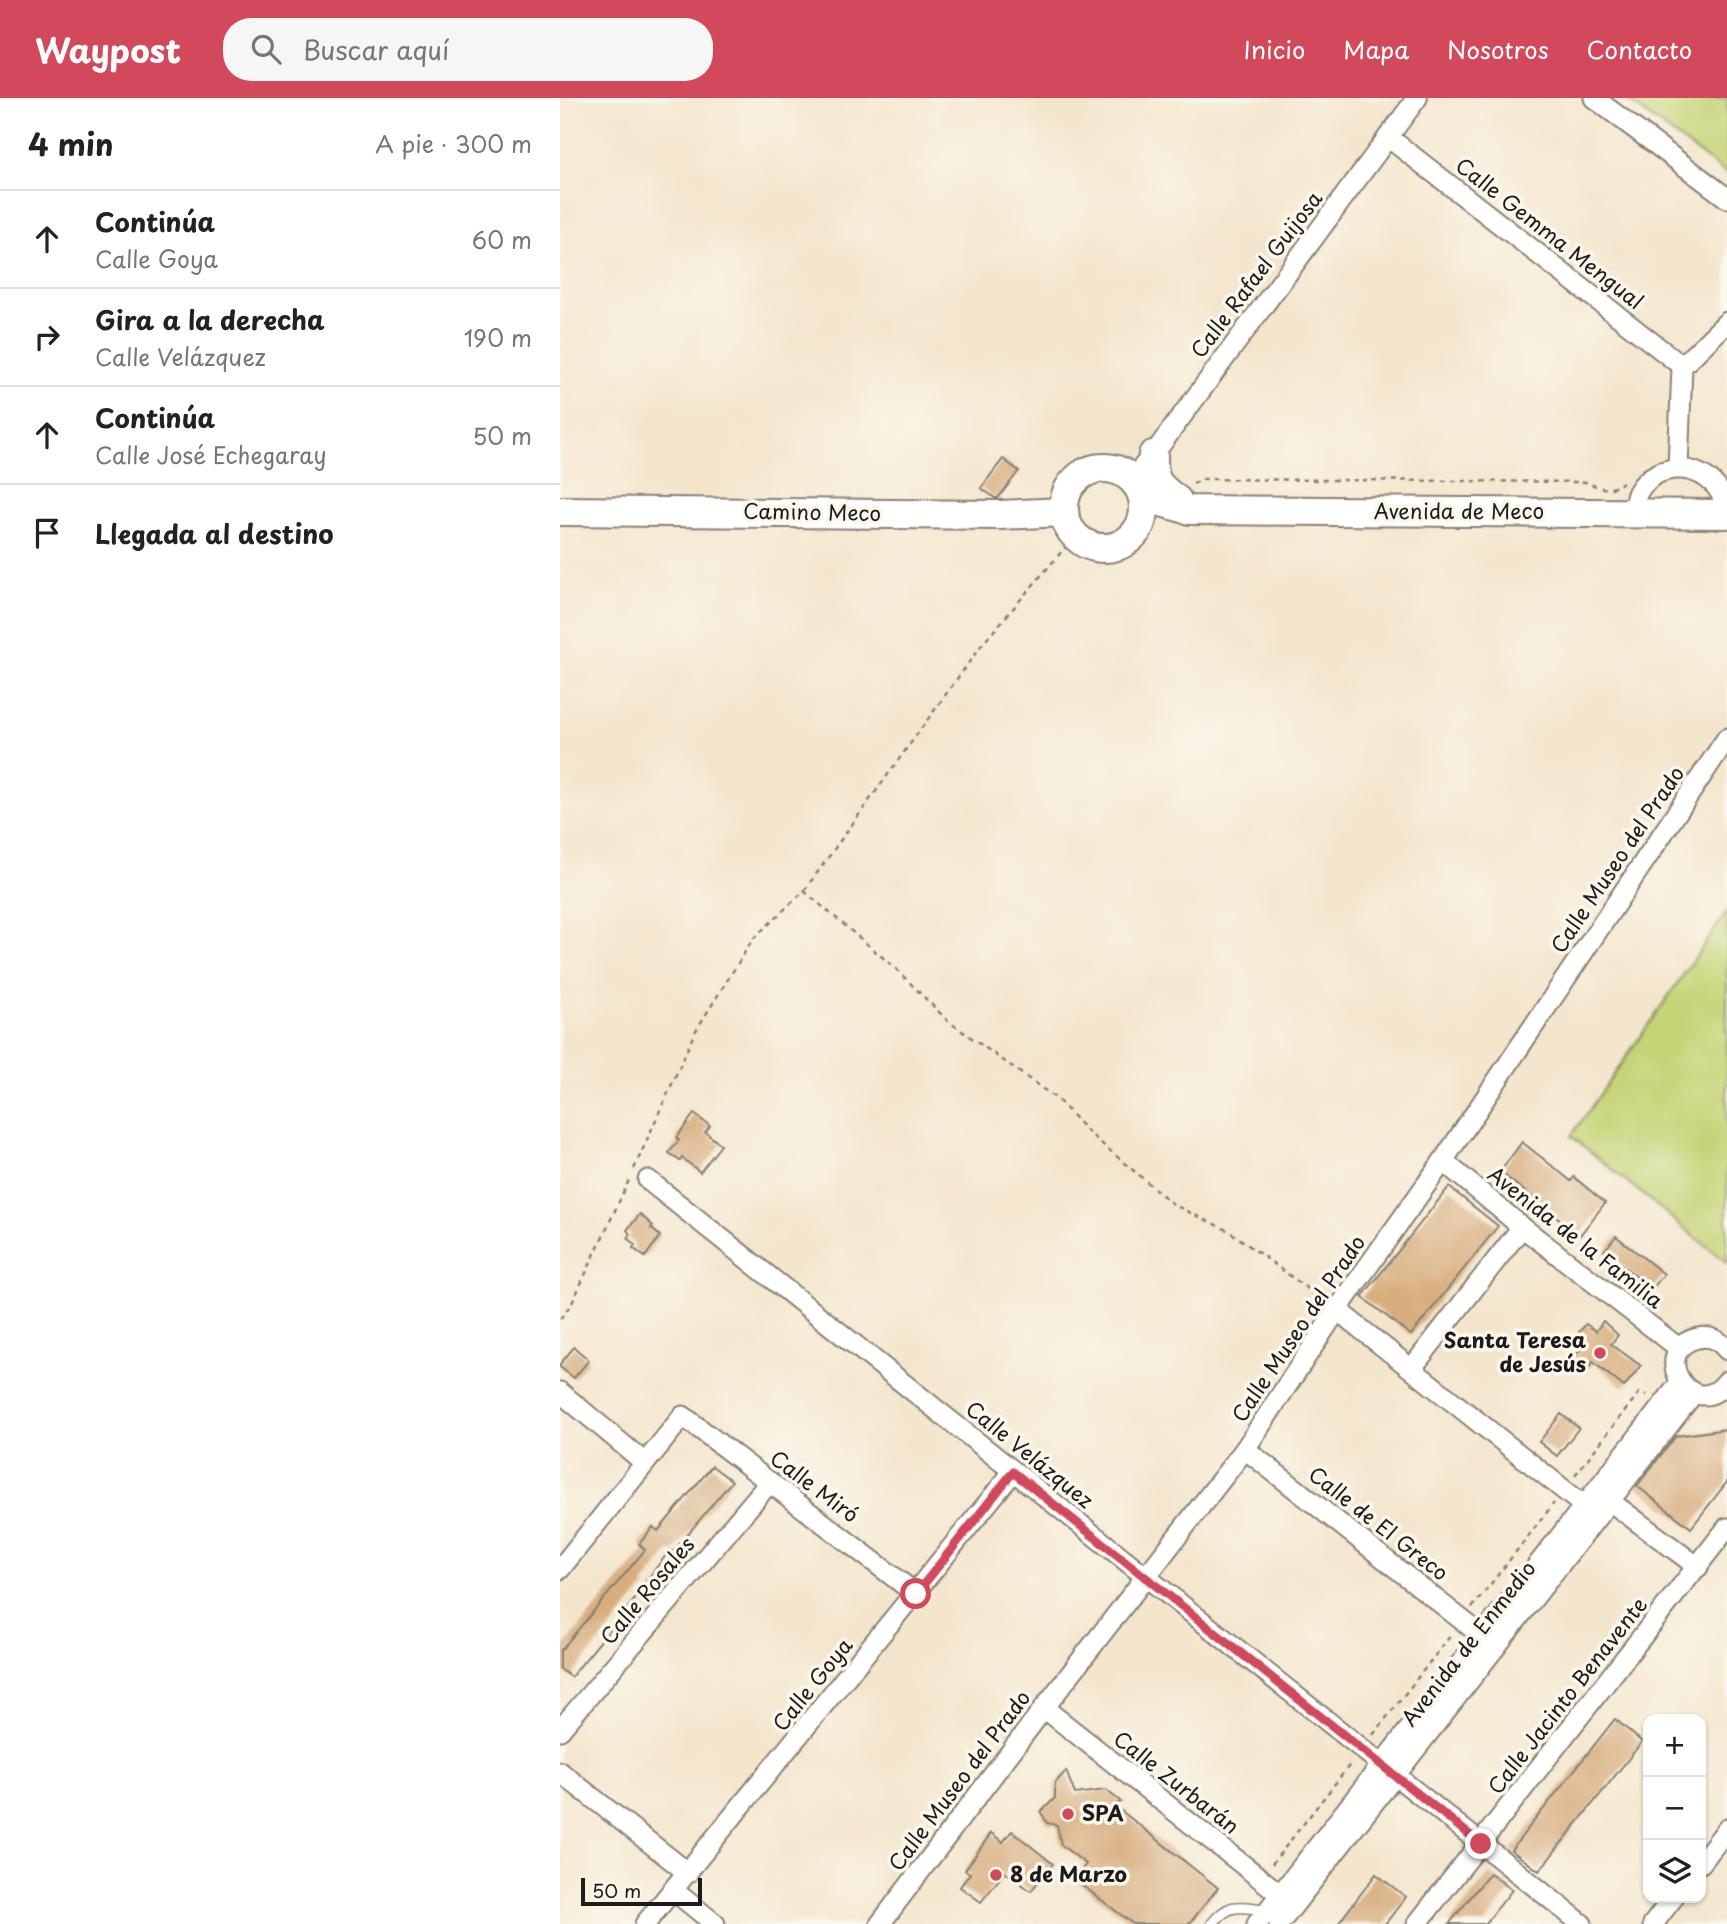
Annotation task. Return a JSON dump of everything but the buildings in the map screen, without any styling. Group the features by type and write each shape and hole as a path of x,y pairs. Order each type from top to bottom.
{"street":[{"name":"Calle Rafael Guijosa","path":"1138,488 1153,455 1417,98"},
{"path":"1594,98 1727,198"},
{"name":"Calle Gemma Mengual","path":"1388,137 1682,366"},
{"path":"1678,468 1682,366 1727,322"},
{"path":"1153,455 1153,476 1158,485 1190,498"},
{"path":"1107,468 1120,471 1138,488 1145,509 1137,531 1119,546 1096,548 1069,524 1065,498 1080,476 1107,468"},
{"path":"1632,513 1637,494 1651,477 1664,470 1678,468 1692,470 1716,486 1724,499 1727,514"},
{"name":"Avenida de Meco","path":"1138,488 1190,498 1727,514"},
{"name":"Avenida de Meco","path":"1137,531 1190,498"},
{"name":"Camino Meco","path":"560,511 986,515 1069,524"},
{"name":"Calle Museo del Prado","path":"880,1924 1245,1449 1337,1310 1443,1161 1727,738"},
{"name":"Avenida de la Familia","path":"1443,1161 1522,1227 1680,1349"},
{"name":"Calle Velázquez","path":"648,1180 1582,1924"},
{"path":"1412,1368 1522,1227"},
{"path":"1337,1310 1583,1505"},
{"path":"1726,1345 1704,1337 1695,1338 1680,1349 1674,1366 1687,1388 1709,1394 1726,1386"},
{"name":"Avenida de Enmedio","path":"1268,1919 1387,1771 1611,1502 1687,1388"},
{"name":"Avenida de Enmedio","path":"1268,1919 1280,1894 1387,1771 1481,1635 1583,1505 1687,1388"},
{"path":"560,1392 645,1463 560,1569"},
{"name":"Calle Miró","path":"645,1463 683,1416 916,1594"},
{"name":"Calle de El Greco","path":"1245,1449 1481,1635"},
{"name":"Calle Goya","path":"645,1924 1013,1472"},
{"name":"Calle Rosales","path":"560,1730 770,1482"},
{"path":"1611,1502 1698,1567"},
{"name":"Calle Jacinto Benavente","path":"1417,1924 1727,1528"},
{"name":"Calle Zurbarán","path":"1044,1708 1280,1894"},
{"path":"560,1772 688,1873"},
{"path":"1706,1856 1727,1829"},
{"path":"673,1890 715,1924"},
{"path":"1653,1924 1669,1903"}],"lane":[{"path":"1212,1924 1229,1908 1241,1906 1268,1919"}],"path":[{"path":"1190,498 1203,479 1586,482 1604,490"},
{"path":"560,1319 572,1303 695,1032 753,939 804,891 1069,524"},
{"path":"804,891 894,967 948,1021 1057,1099 1088,1132 1174,1205 1229,1231 1337,1310"}],"green space":[{"path":"1624,98 1727,98 1727,174"},
{"path":"1727,912 1727,1263 1571,1136"}],"place":[{"name":"Santa Teresa de Jesús","path":"1600,1353"},
{"name":"SPA","path":"1068,1814"},
{"name":"8 de Marzo","path":"996,1875"}],"route":[{"path":"916,1594 1013,1472 1481,1844"}]}
